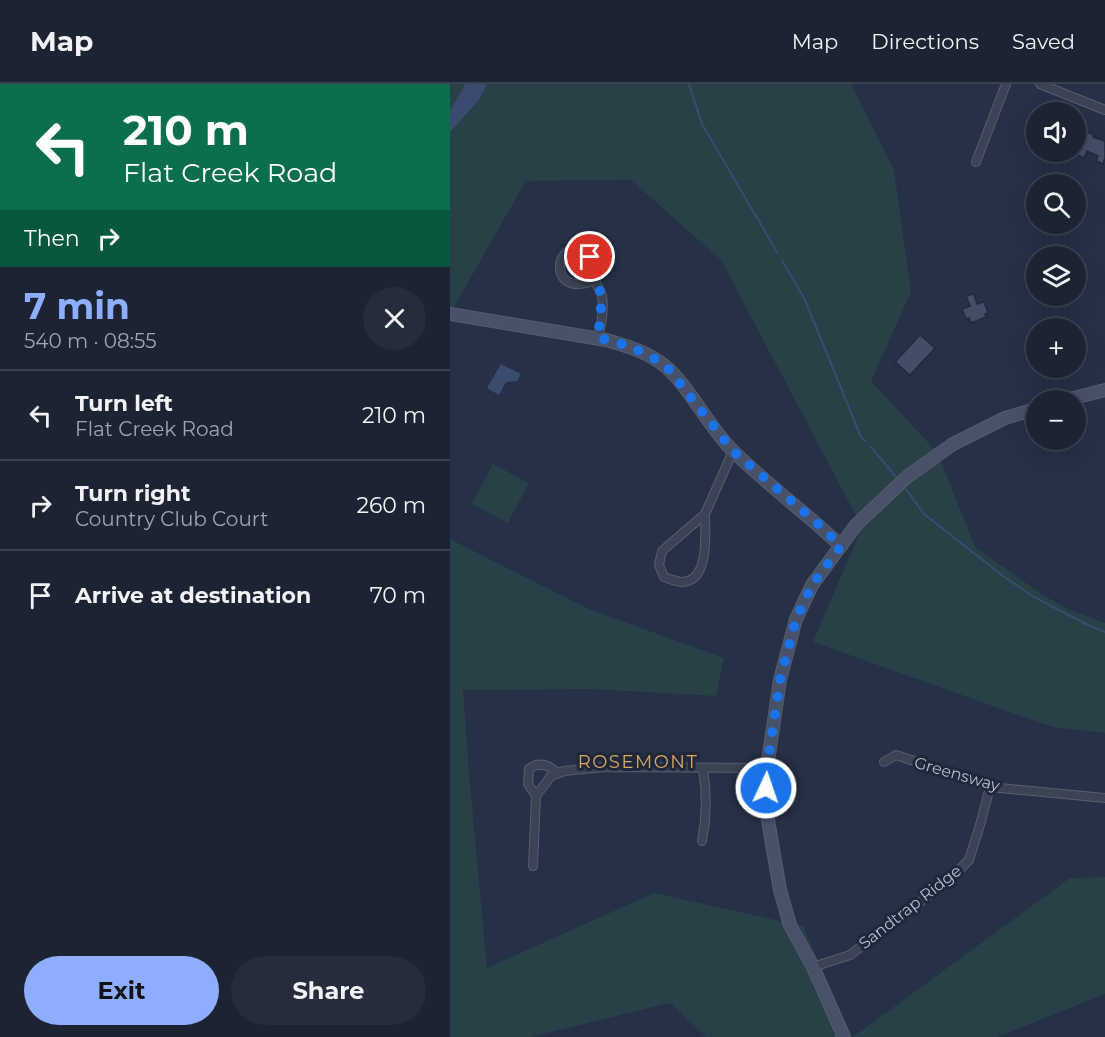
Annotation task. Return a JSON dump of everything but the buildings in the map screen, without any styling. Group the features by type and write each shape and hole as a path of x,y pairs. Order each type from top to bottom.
{"street":[{"path":"976,162 1006,84"},
{"path":"1040,84 1105,110"},
{"path":"595,280 578,285 567,282 560,274 559,265 563,255 571,250 582,251 590,257 595,267 595,280 602,296 598,338"},
{"path":"450,314 598,338 630,346 653,358 667,367 733,451 841,546"},
{"path":"1086,395 1105,390"},
{"path":"843,1034 813,967 790,925 780,890 766,808 767,768 780,680 796,619 812,585 856,525 921,465 953,444 1005,418 1026,412"},
{"path":"705,514 662,551 659,565 664,577 680,582 690,580 704,562 705,514 733,451"},
{"name":"Greensway","path":"884,762 896,755 990,787 1105,798"},
{"path":"536,796 528,784 529,769 535,764 542,764 552,767 558,773"},
{"path":"533,866 536,796 551,776 558,773 578,768 598,767 767,768"},
{"path":"702,841 706,805 703,769"},
{"name":"Sandtrap Ridge","path":"813,967 850,955 948,881 969,860 981,825 990,787"}],"green space":[{"path":"450,84 851,84 894,170 911,292 871,381 937,452 975,547 1043,595 1068,609 1105,623 1105,733 1052,727 813,642 862,527 721,260 631,180 526,181 450,314"},
{"path":"493,464 529,483 508,523 472,504"},
{"path":"450,539 589,609 724,658 716,696 590,689 463,690 487,968 654,893 803,926 852,1037 706,1037 670,1003 530,1037 450,1037"},
{"path":"1105,877 1105,994 997,1037 853,1037 1070,878"}],"water":[{"path":"465,84 487,84 479,100 450,132 450,111"},
{"path":"501,364 521,374 517,381 506,382 499,395 487,388"}],"waterway":[{"path":"689,84 702,124 777,252"},
{"path":"782,260 805,300 861,437 865,441"},
{"path":"871,447 896,477"},
{"path":"905,488 924,514 1003,576 1034,597 1105,632"}],"district":[{"name":"ROSEMONT","path":"638,762"}],"route":[{"path":"590,257 595,268 595,280 602,296 598,338 630,346 667,367 733,451 841,546 812,585 796,619 780,680 766,788"}]}
